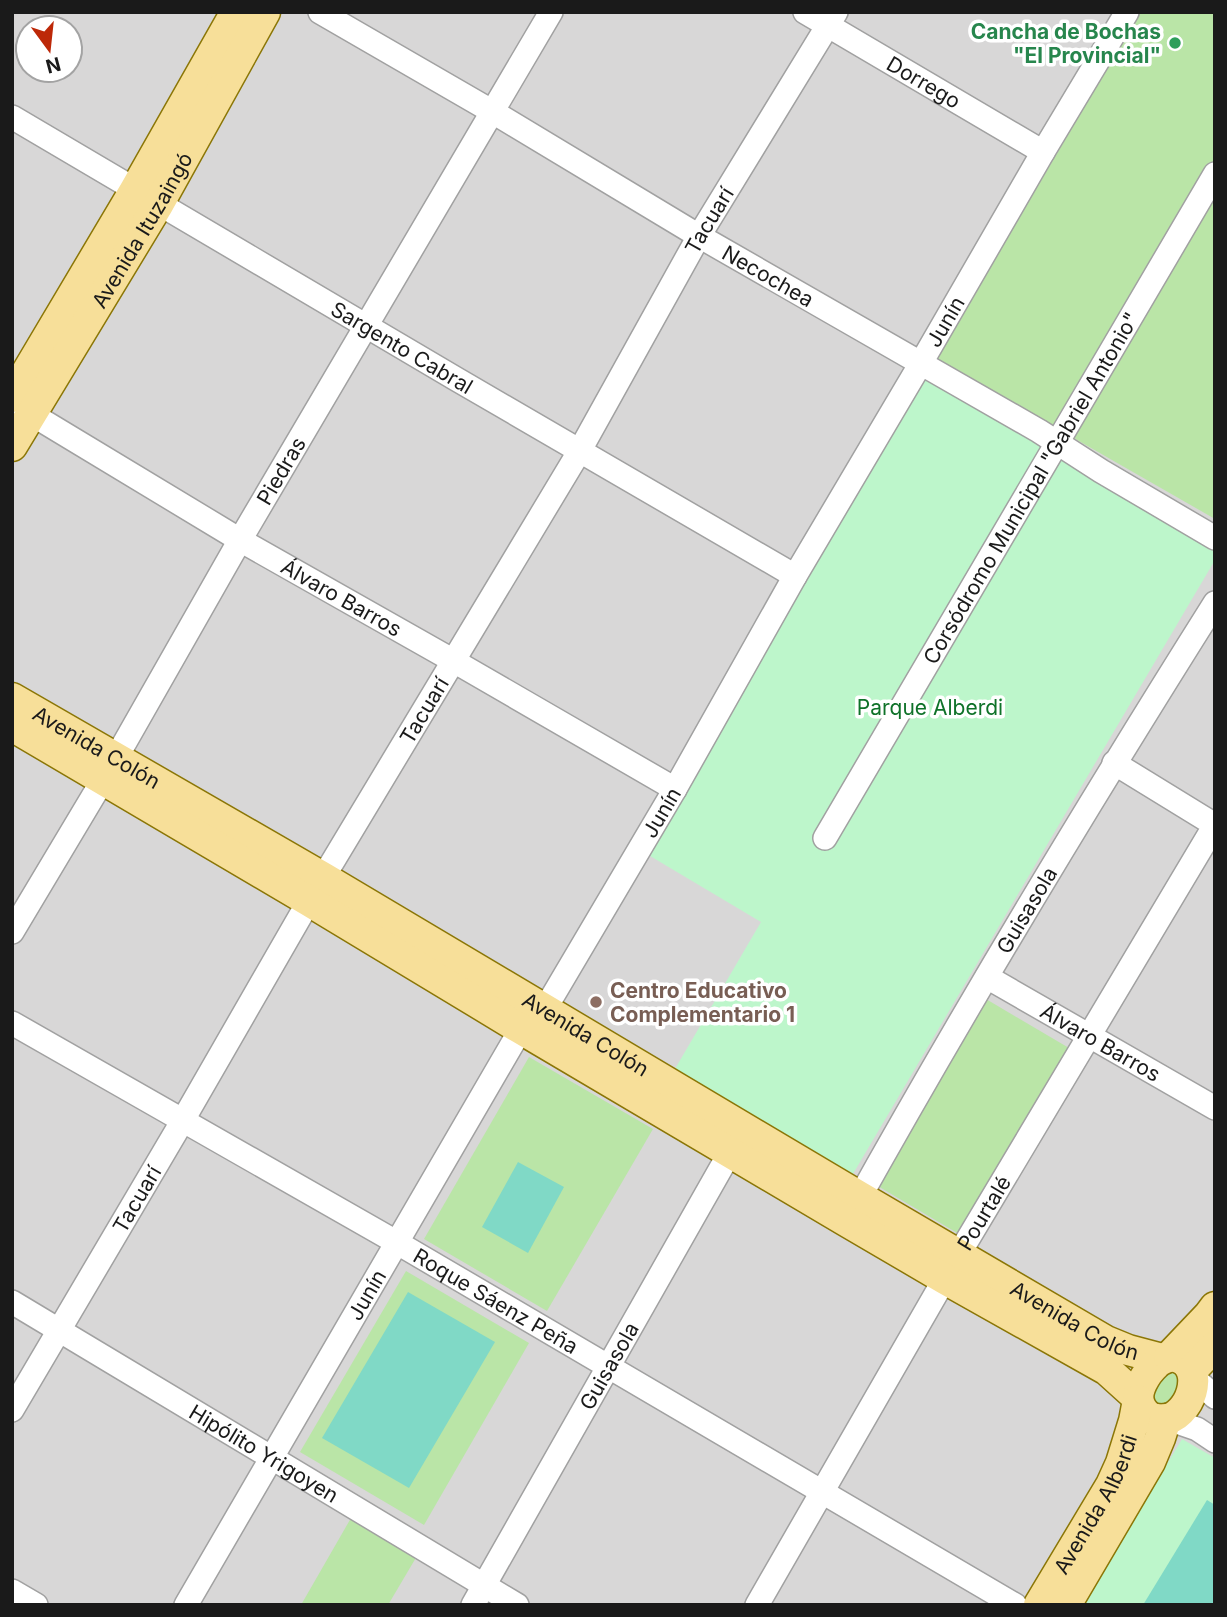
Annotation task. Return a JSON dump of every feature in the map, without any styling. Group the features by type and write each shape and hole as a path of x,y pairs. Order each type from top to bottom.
{"main road":[{"name":"Avenida Ituzaingó","path":"147,197 236,12"},
{"name":"Avenida Ituzaingó","path":"12,446 18,405 265,12"},
{"name":"Avenida Colón","path":"12,698 110,769 317,889 545,1009 737,1140"},
{"name":"Avenida Colón","path":"12,726 110,769"},
{"name":"Avenida Colón","path":"317,889 521,1029 737,1140 952,1267 1107,1370 1138,1399"},
{"name":"Avenida Colón","path":"952,1267 1106,1341 1186,1372"},
{"path":"1186,1372 1155,1364 1144,1380 1138,1399 1140,1407 1151,1418 1167,1419 1176,1415 1188,1398 1193,1388 1186,1372 1209,1315 1215,1307"},
{"path":"1186,1372 1215,1346"},
{"name":"Avenida Alberdi","path":"1040,1605 1111,1485 1121,1463 1138,1399"},
{"name":"Avenida Alberdi","path":"1066,1605 1150,1462 1167,1419"}],"street":[{"name":"Necochea","path":"320,12 1215,538"},
{"name":"Piedras","path":"12,932 110,769 240,540 551,12"},
{"name":"Dorrego","path":"805,12 832,19 1043,152"},
{"name":"Junín","path":"186,1605 521,1029 545,1009 675,789 795,576 1127,12"},
{"name":"Tacuarí","path":"12,1410 452,660 579,452 699,236 832,19"},
{"name":"Sargento Cabral","path":"12,117 579,452 795,576"},
{"name":"Corsódromo Municipal \"Gabriel Antonio\"","path":"825,838 1215,174"},
{"name":"Álvaro Barros","path":"18,405 240,540 675,789"},
{"name":"Guisasola","path":"853,1209 1114,764 1215,603"},
{"path":"1114,764 1215,825"},
{"name":"Pourtalé","path":"758,1605 952,1267 1215,825"},
{"name":"Álvaro Barros","path":"987,977 1215,1108"},
{"name":"Roque Sáenz Peña","path":"12,1023 396,1242 1015,1605"},
{"name":"Guisasola","path":"478,1595 737,1140"},
{"name":"Hipólito Yrigoyen","path":"12,1302 271,1458 478,1595 517,1605"},
{"path":"1167,1419 1197,1429 1215,1441"},
{"path":"12,1591 36,1605"}],"shaded area":[{"path":"12,12 1215,12 1215,1605 12,1605"},
{"path":"518,1162 564,1187 528,1253 482,1227"},
{"path":"408,1292 495,1342 409,1488 322,1438"},
{"path":"1207,1500 1215,1505 1215,1605 1143,1605"}],"green space":[{"path":"1140,12 1215,12 1215,519 936,359"},
{"name":"Parque Alberdi","path":"924,379 1215,546 1215,560 850,1179 672,1074 761,922 645,853"},
{"path":"986,999 1069,1048 959,1234 876,1185"},
{"path":"529,1057 653,1129 547,1311 424,1239"},
{"path":"406,1271 529,1343 424,1525 300,1452"},
{"path":"1160,1370 1185,1371 1168,1412 1146,1397"},
{"path":"1182,1439 1215,1458 1215,1605 1082,1605"},
{"path":"351,1518 417,1556 388,1605 301,1605"}],"place":[{"name":"Cancha de Bochas \"El Provincial\"","path":"1175,43"},
{"name":"Centro Educativo Complementario 1","path":"596,1002"}]}
